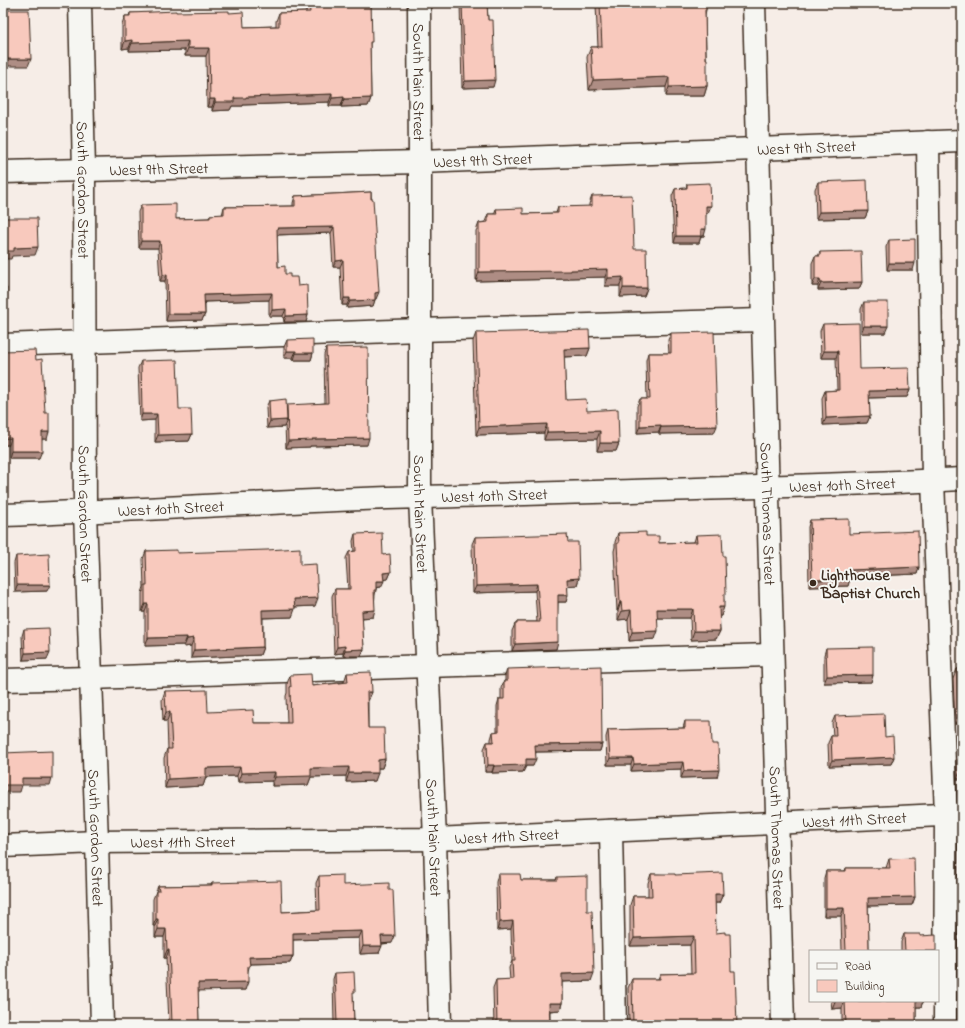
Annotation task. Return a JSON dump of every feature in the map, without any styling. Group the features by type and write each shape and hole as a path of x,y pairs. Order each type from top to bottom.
{"street":[{"name":"South Gordon Street","path":"80,3 84,170 85,512 98,842 102,1025"},
{"name":"South Main Street","path":"419,3 420,497 435,839 440,1025"},
{"name":"South Thomas Street","path":"754,3 783,1025"},
{"name":"West 9th Street","path":"3,172 420,162 962,141"},
{"path":"928,142 933,480 954,815 945,1025"},
{"path":"3,345 420,330 762,320"},
{"name":"West 10th Street","path":"3,515 420,497 767,487 962,479"},
{"path":"3,680 772,655"},
{"name":"West 11th Street","path":"3,846 98,842 435,839 954,815"},
{"path":"611,831 615,1025"}],"building":[{"path":"309,3 371,3 371,98 332,98 332,94 246,97 234,98 234,102 215,102 215,99 210,99 209,48 188,48 188,41 132,43 132,40 125,41 125,16 130,16 130,13 176,11 229,11 229,13 243,12 244,27 279,26 279,13 310,12"},
{"path":"462,3 487,3 488,20 493,20 495,80 465,81"},
{"path":"600,3 706,3 707,86 669,87 669,77 593,80 591,47 602,47"},
{"path":"3,10 29,10 31,59 3,59"},
{"path":"3,63 4,105 3,105"},
{"path":"867,180 868,211 819,212 818,182"},
{"path":"710,183 711,206 706,206 706,229 701,229 701,236 676,236 675,189 687,188 687,184"},
{"path":"371,192 371,199 373,199 379,292 375,293 375,300 350,301 350,298 344,298 343,260 336,261 334,227 277,228 278,267 285,266 285,274 290,274 290,277 297,277 298,286 307,285 308,315 286,316 286,309 272,310 272,293 204,295 205,314 168,314 167,274 163,275 160,241 141,241 141,205 176,204 176,219 210,218 210,215 224,214 224,207 295,206 295,196"},
{"path":"632,195 634,249 646,249 647,288 623,288 623,277 608,278 608,269 479,272 479,223 488,222 488,214 497,214 496,209 523,208 523,214 558,213 558,207 592,206 592,196"},
{"path":"3,218 37,218 38,247 14,248 14,251 3,251"},
{"path":"915,239 915,263 889,263 889,240"},
{"path":"861,251 862,282 821,283 820,279 815,279 815,256 820,256 820,252"},
{"path":"3,287 7,288 6,314 3,313"},
{"path":"864,302 888,302 888,326 864,326"},
{"path":"859,323 860,369 909,368 910,390 869,391 870,416 826,418 825,391 839,390 838,351 824,351 823,324"},
{"path":"589,330 590,348 564,349 566,400 586,399 587,411 618,409 619,443 600,443 600,431 547,432 547,424 479,427 476,333"},
{"path":"714,332 717,426 640,426 640,399 650,399 648,353 671,353 671,333"},
{"path":"313,339 313,353 296,353 296,351 287,351 287,340"},
{"path":"368,347 369,438 288,441 287,405 328,403 326,348"},
{"path":"35,350 36,360 42,359 45,413 49,413 49,432 42,432 42,451 11,451 11,438 3,438 3,351"},
{"path":"177,360 179,409 191,409 192,434 158,435 157,414 142,414 141,361"},
{"path":"286,399 287,420 270,421 269,401"},
{"path":"849,519 849,534 918,531 919,567 850,570 850,579 812,580 810,520"},
{"path":"646,532 646,536 659,536 659,543 697,542 696,535 722,534 723,556 725,556 726,594 724,594 724,607 719,607 720,631 694,631 693,609 657,609 658,631 632,632 631,610 622,611 620,602 617,543 619,543 618,533"},
{"path":"382,533 383,555 390,554 391,572 383,573 384,581 376,581 376,590 374,590 375,610 362,611 364,649 345,650 345,646 337,647 335,589 350,589 349,552 356,551 355,534"},
{"path":"567,534 568,542 578,542 579,578 567,579 568,595 558,595 558,642 515,644 515,624 517,624 517,622 540,622 537,584 476,586 475,537"},
{"path":"300,548 300,565 316,564 318,598 294,599 295,609 262,610 263,647 194,650 194,638 148,638 148,604 145,604 145,585 147,585 146,551 177,550 177,553"},
{"path":"49,554 50,585 17,585 16,556"},
{"path":"49,628 50,652 25,653 24,629"},
{"path":"873,647 873,675 827,676 826,648"},
{"path":"601,666 602,744 535,745 536,759 526,759 526,765 488,765 487,742 494,742 493,732 499,731 499,699 504,699 504,681 507,681 507,669"},
{"path":"957,669 962,669 962,715 959,715"},
{"path":"371,672 372,692 367,692 368,728 384,728 385,759 378,760 378,773 349,773 349,767 311,768 311,776 275,777 275,772 241,773 240,767 206,768 206,777 168,779 167,749 172,749 170,712 166,712 165,691 207,690 208,712 253,710 254,723 291,723 290,675 311,674 312,686 348,682 347,673"},
{"path":"884,714 885,737 893,736 894,757 832,760 831,736 836,736 835,716"},
{"path":"685,721 711,721 712,744 718,744 719,770 684,771 683,762 634,764 633,758 610,758 608,730 685,728"},
{"path":"960,749 962,749 962,769 961,769"},
{"path":"52,751 52,778 22,778 22,785 3,785 3,753"},
{"path":"914,858 915,897 868,898 869,950 846,950 844,908 826,908 826,871 846,871 846,868 890,868 889,859"},
{"path":"722,873 723,894 715,894 716,933 725,932 725,934 730,934 731,971 735,971 737,1025 633,1025 632,979 660,979 660,974 695,973 694,936 634,938 633,896 652,896 651,874 675,875"},
{"path":"498,874 520,874 521,880 557,880 557,877 587,876 587,911 592,911 594,973 562,974 562,1003 549,1003 550,1025 497,1025 496,980 513,979 512,961 515,961 513,921 500,922"},
{"path":"343,875 343,885 389,883 389,890 393,890 395,936 381,936 382,946 363,946 362,931 293,933 293,956 249,957 250,966 248,966 248,982 198,983 199,1025 155,1025 172,1023 169,950 167,950 166,929 158,929 158,919 156,919 156,891 159,891 158,886 281,881 282,912 320,910 319,876"},
{"path":"962,932 962,956 961,956"},
{"path":"904,934 920,934 920,936 936,935 936,950 905,950"},
{"path":"354,972 354,1025 324,1025 324,1023 337,1023 335,973"},
{"path":"845,1002 916,1002 916,1025 846,1025"},
{"path":"256,1021 276,1021 277,1025 257,1025"}],"place":[{"name":"Lighthouse Baptist Church","path":"813,583"}]}
